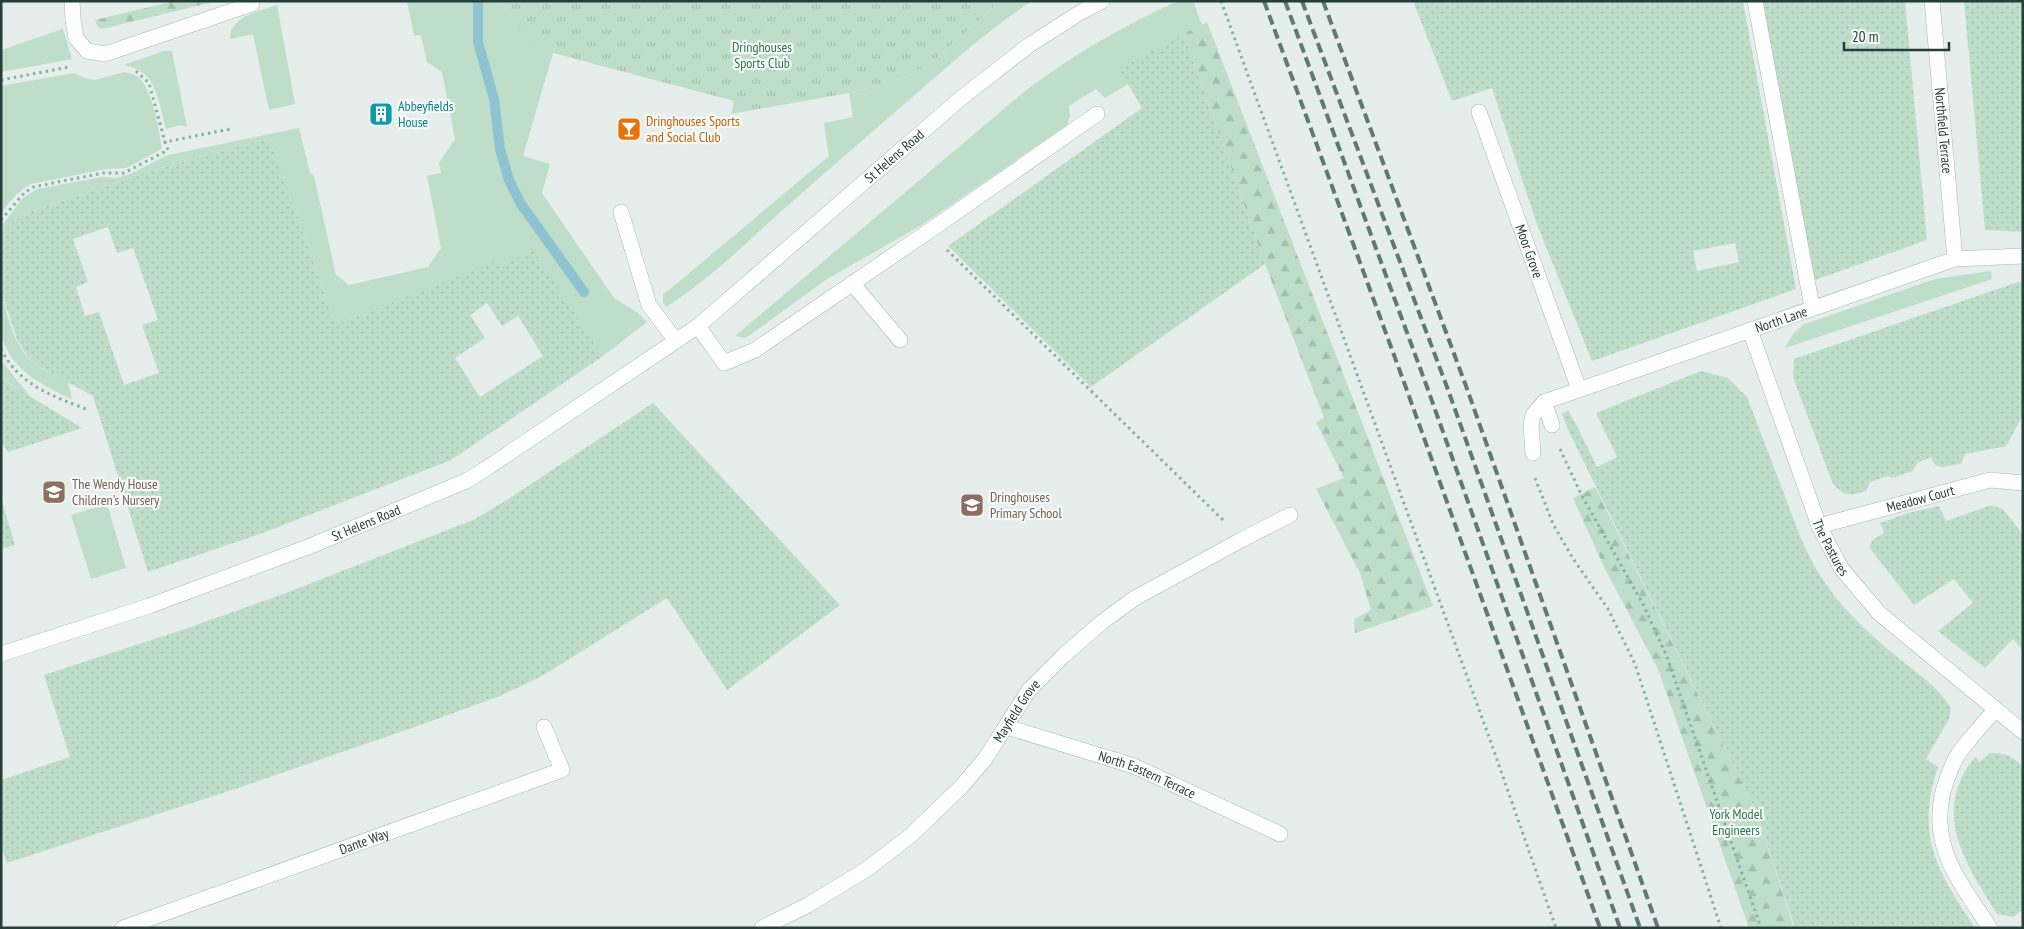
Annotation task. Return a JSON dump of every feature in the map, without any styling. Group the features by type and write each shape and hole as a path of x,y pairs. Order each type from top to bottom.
{"street":[{"path":"72,1 76,38 87,51 105,54 252,4"},
{"name":"St Helens Road","path":"1,654 149,606 308,547 466,481 526,443 698,326 960,100 1028,46 1076,15 1102,1"},
{"path":"1755,1 1812,307"},
{"name":"Northfield Terrace","path":"1932,1 1955,259"},
{"name":"Moor Grove","path":"1479,112 1579,389"},
{"path":"698,326 724,363 755,350 1097,114"},
{"path":"620,212 649,305 676,342"},
{"name":"North Lane","path":"1544,402 1812,307 1955,259 2023,256"},
{"path":"852,283 900,340"},
{"name":"The Pastures","path":"1750,330 1819,526 1841,568 1879,613 2023,732"},
{"path":"1544,402 1552,425"},
{"path":"1533,452 1531,425 1533,415 1544,402"},
{"name":"Meadow Court","path":"1819,526 1990,480 2023,483"},
{"name":"Mayfield Grove","path":"762,928 808,905 858,874 910,836 962,786 985,759 1029,690 1062,657 1102,622 1135,598 1243,539 1290,516"},
{"path":"1990,928 1958,879 1946,856 1940,832 1940,801 1948,775 1961,750 1996,709"},
{"name":"Dante Way","path":"123,928 562,770 544,727"},
{"name":"North Eastern Terrace","path":"1007,727 1134,766 1280,834"}],"path":[{"path":"1221,1 1485,724 1556,928"},
{"path":"1,80 74,66"},
{"path":"1,220 24,193 33,187 103,173 124,173 168,150 149,83 137,71 128,69"},
{"path":"165,142 231,128"},
{"path":"929,231 1243,539"},
{"path":"1,349 6,359 22,378 49,395 86,409"},
{"path":"1552,425 1565,462 1644,606 1667,657 1761,928"},
{"path":"1533,452 1532,470 1540,495 1553,524 1572,556 1608,608 1635,664 1721,928"}],"green space":[{"path":"175,1 217,1 102,29 97,26 95,20"},
{"path":"407,1 502,1 516,26 529,38 553,53 523,156 550,164 542,193 614,298 638,313 647,322 603,356 533,251 500,266 497,262 335,325 270,138 143,173 25,214 15,220 1,234 1,227 22,199 37,189 102,177 116,178 130,174 168,155 299,128 310,173 314,176 336,275 349,285 428,267 441,248 427,176 441,173 439,163 455,139 442,72 427,62 421,35 414,36"},
{"name":"Dringhouses Sports Club","path":"502,1 1000,1 937,58 906,77 849,93 731,114 734,101 553,53 528,38 516,27"},
{"path":"1000,1 1032,1 1002,22 959,57 723,264 666,307 663,303 663,295 829,156 824,123 853,117 849,93 906,77 937,58"},
{"path":"1178,1 1193,1 1202,25 1120,69 1128,84 1105,98 1096,89 1069,106 1070,116 1067,125 920,226 827,279 750,335 744,338 735,336 1024,92 1098,42"},
{"path":"1413,1 1743,1 1796,289 1592,361 1536,222 1492,88 1452,101","holes":["1735,243 1739,262 1697,271 1693,251"]},
{"path":"1761,1 1905,1 1927,240 1815,280"},
{"path":"1964,1 2023,1 2023,232 1985,230"},
{"path":"277,5 295,104 269,110 253,34 230,39 231,31 240,20 255,12"},
{"path":"1207,22 1433,606 1355,633 1354,619 1371,610 1360,573 1316,489 1344,478 1316,422 1324,418 1265,264 1184,34"},
{"path":"63,29 72,59 1,72 1,50"},
{"path":"1184,34 1265,264 1091,387 948,246 1142,108 1119,69"},
{"path":"164,51 172,51 187,127 180,125 166,129 158,98 150,80 135,68 124,65"},
{"path":"124,72 138,77 148,91 162,149 126,168 106,169 31,184 14,197 1,214 1,86 74,73 87,79 95,80"},
{"path":"270,138 335,325 497,261 500,266 533,250 603,356 451,460 260,534 148,572 93,396 36,365 27,356 17,339 1,291 1,234 15,220 25,214 143,173","holes":["108,227 117,253 133,248 158,320 142,325 159,373 124,385 99,312 85,316 76,287 88,282 73,239","487,303 502,326 518,316 543,356 480,397 455,358 485,338 470,315"]},
{"path":"1991,271 1992,279 1785,348 1793,334 1805,324 1935,279"},
{"path":"2018,282 2023,282 2023,415 2006,446 1965,454 1961,464 1941,467 1935,465 1931,457 1917,463 1913,471 1892,478 1888,476 1870,482 1866,491 1860,493 1848,494 1837,488 1833,484 1793,377 1794,359"},
{"path":"1,291 9,321 22,350 36,365 68,382 72,399 30,376 13,359 2,338"},
{"path":"1,360 31,398 1,377"},
{"path":"1701,371 1728,378 1747,397 1802,541 1810,559 1830,590 1867,631 1933,686 1951,708 1949,719 1926,759 1938,767 1931,791 1930,833 1934,852 1941,870 1975,928 1795,928 1756,811 1570,434 1562,414 1568,410 1597,467 1617,457 1596,413"},
{"path":"1,377 82,428 8,452 1,443"},
{"path":"653,403 840,605 727,690 667,598 542,676 500,696 241,787 7,863 1,845 1,780 70,757 44,675 188,628 286,593 473,520 507,500"},
{"name":"York Model Engineers","path":"1595,487 1756,811 1794,928 1749,928 1658,669 1605,569 1573,498"},
{"path":"1,498 15,545 1,549"},
{"path":"107,504 126,568 91,579 71,515"},
{"path":"1992,505 2004,510 2023,535 2023,651 2013,639 1985,668 1938,631 1973,603 1954,579 1914,605 1869,547 1873,540 1884,533 1880,523 1908,513 1939,506 1946,521"},
{"path":"1990,753 2008,756 2016,760 2023,767 2023,910 2013,917 1997,914 1985,895 1965,857 1958,838 1954,818 1955,798 1962,778 1975,757 1980,762"}],"waterway":[{"path":"478,1 478,42 494,99 500,149 509,180 521,204 584,292"}],"railway":[{"path":"1264,1 1405,385 1600,928"},
{"path":"1285,1 1427,387 1620,928"},
{"path":"1302,1 1447,387 1640,928"},
{"path":"1323,1 1466,386 1658,928"}],"place":[{"name":"Abbeyfields House","path":"381,114"},
{"name":"Dringhouses Sports and Social Club","path":"629,129"},
{"name":"The Wendy House Children's Nursery","path":"54,492"},
{"name":"Dringhouses Primary School","path":"972,505"}]}
